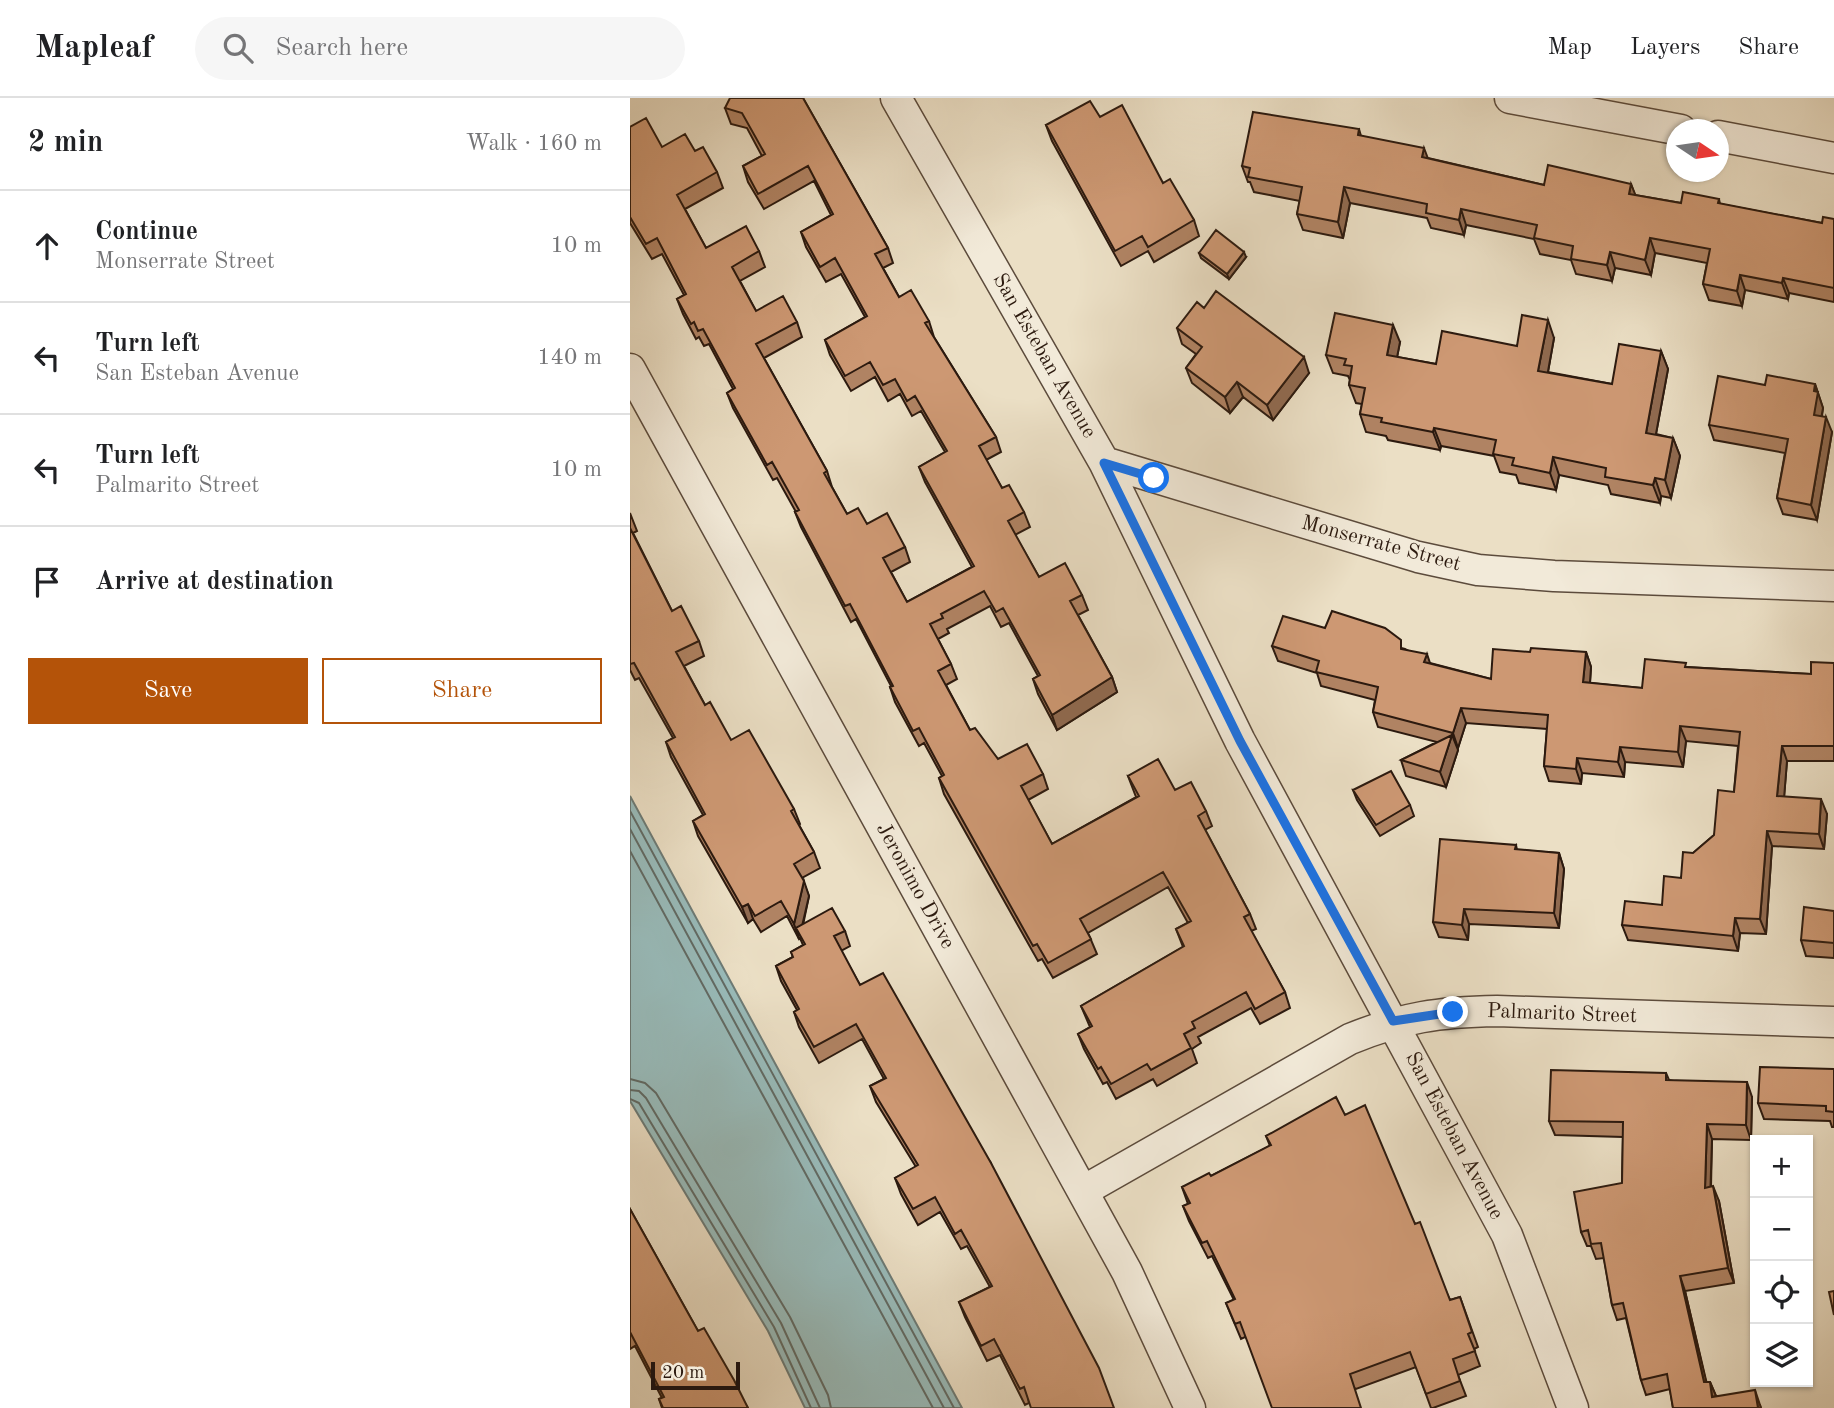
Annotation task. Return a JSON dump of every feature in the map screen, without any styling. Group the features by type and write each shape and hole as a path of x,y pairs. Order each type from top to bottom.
{"street":[{"name":"San Esteban Avenue","path":"896,98 1104,463 1240,741 1507,1235 1573,1408"},
{"path":"1510,98 1666,127"},
{"path":"1729,138 1834,158"},
{"name":"Jeronimo Drive","path":"630,369 1083,1191 1153,1322 1190,1408"},
{"name":"Monserrate Street","path":"1104,463 1418,557 1478,570 1554,576 1834,586"},
{"name":"Palmarito Street","path":"1083,1191 1350,1039 1393,1021 1453,1012 1497,1011 1834,1022"}],"water":[{"path":"630,796 962,1408 805,1408 768,1331 630,1101"}],"building":[{"path":"730,98 803,98 888,248 875,254 899,297 911,290 929,321 925,323 996,437 979,446 1002,488 1009,485 1024,512 1008,521 1039,577 1065,563 1082,595 1070,601 1112,677 1052,715 1033,679 1040,675 1003,608 996,612 984,591 941,614 943,618 930,624 951,664 938,671 970,730 975,728 998,759 1027,744 1043,774 1021,786 1052,844 1139,796 1128,776 1158,759 1175,790 1191,782 1206,811 1198,816 1250,914 1244,917 1285,992 1255,1009 1246,992 1192,1022 1195,1028 1184,1034 1191,1048 1151,1070 1147,1064 1111,1084 1101,1067 1098,1069 1078,1034 1092,1026 1081,1006 1184,946 1176,929 1191,921 1163,872 1080,919 1091,939 1048,963 1037,944 1033,946 939,778 944,775 919,728 913,731 850,604 845,606 795,512 799,510 772,462 767,465 727,393 735,388 703,329 698,331 694,322 691,324 677,299 686,294 657,238 646,244 630,217 630,127 646,118 662,147 685,134 695,151 703,147 717,172 677,195 706,248 746,226 759,251 732,267 756,311 783,296 797,322 756,344 827,471 824,473 847,514 858,508 867,524 887,513 905,547 883,558 907,602 974,566 919,467 947,451 915,396 907,401 895,379 883,385 870,362 845,376 825,340 867,316 835,258 820,267 801,232 833,214 808,166 758,194 743,166 765,154 742,113 725,108"},
{"path":"1090,101 1100,117 1122,105 1163,183 1170,179 1194,220 1148,247 1142,236 1115,251 1046,125"},
{"path":"1253,112 1359,129 1358,135 1424,148 1422,157 1544,185 1548,165 1631,184 1629,194 1681,203 1683,192 1719,199 1718,203 1822,223 1823,217 1834,219 1834,288 1783,278 1782,283 1740,275 1737,291 1703,284 1710,249 1650,238 1645,260 1610,252 1607,265 1571,259 1573,246 1534,238 1537,225 1461,209 1459,220 1426,213 1427,204 1344,187 1338,222 1297,214 1302,187 1248,177 1250,168 1242,166"},
{"path":"1216,230 1244,252 1227,274 1199,253"},
{"path":"1216,291 1304,357 1267,405 1237,382 1225,397 1186,368 1202,347 1177,328 1197,302 1204,308"},
{"path":"1335,313 1393,325 1387,355 1436,364 1442,331 1517,346 1522,315 1548,320 1538,371 1612,384 1619,344 1661,351 1646,433 1673,438 1665,480 1655,478 1653,485 1605,477 1606,468 1553,457 1550,473 1512,465 1514,458 1493,454 1496,440 1434,428 1433,432 1381,422 1382,418 1360,414 1365,388 1349,385 1352,366 1344,365 1346,359 1326,355"},
{"path":"1767,375 1815,384 1814,391 1818,392 1814,415 1826,417 1811,505 1777,498 1788,439 1709,425 1718,376 1765,385"},
{"path":"630,528 672,611 681,606 699,641 676,652 705,705 710,702 731,740 749,730 794,809 791,811 814,852 794,864 804,881 794,924 781,901 755,916 748,904 742,907 693,821 705,814 666,742 675,737 634,663 630,664"},
{"path":"1332,611 1385,628 1401,640 1401,649 1427,654 1424,662 1491,679 1493,649 1530,652 1531,648 1586,652 1583,682 1642,688 1645,659 1686,663 1685,667 1811,674 1811,662 1834,663 1834,746 1782,746 1777,796 1821,799 1819,834 1767,831 1760,919 1735,918 1733,936 1622,925 1625,901 1662,905 1664,876 1681,878 1683,852 1693,853 1714,835 1718,790 1734,792 1740,732 1680,726 1678,752 1620,747 1618,762 1577,758 1576,769 1544,766 1548,715 1461,708 1453,733 1373,712 1378,687 1316,672 1319,661 1272,646 1283,616 1325,628"},
{"path":"1452,735 1440,772 1401,760"},
{"path":"1391,771 1410,805 1376,825 1353,790"},
{"path":"1440,839 1516,845 1515,849 1559,853 1554,913 1464,909 1462,925 1433,922"},
{"path":"1804,907 1834,911 1834,943 1801,940"},
{"path":"832,908 845,931 834,936 860,985 883,973 991,1163 1099,1368 1114,1408 1031,1408 1024,1387 1020,1389 994,1339 981,1346 959,1302 992,1286 961,1230 955,1234 935,1197 913,1209 895,1178 918,1165 870,1086 886,1078 856,1024 814,1047 794,1012 799,1009 776,966 793,957 791,952 805,944 796,928"},
{"path":"1760,1067 1834,1069 1834,1112 1826,1111 1826,1106 1758,1103"},
{"path":"1551,1070 1666,1073 1666,1080 1747,1082 1746,1125 1707,1124 1705,1188 1713,1186 1728,1268 1680,1276 1704,1382 1710,1382 1712,1397 1755,1390 1758,1408 1673,1408 1667,1374 1641,1380 1623,1303 1612,1305 1601,1243 1591,1244 1588,1230 1581,1232 1574,1192 1622,1183 1623,1122 1549,1121"},
{"path":"1336,1097 1345,1115 1365,1105 1415,1224 1420,1222 1450,1300 1460,1297 1472,1332 1468,1334 1475,1351 1453,1359 1460,1381 1426,1394 1410,1352 1350,1374 1361,1408 1272,1408 1240,1322 1235,1324 1226,1303 1235,1299 1207,1241 1202,1243 1183,1206 1190,1203 1182,1187 1209,1173 1211,1176 1271,1145 1266,1136"},
{"path":"630,1209 698,1331 704,1328 748,1408 663,1408 659,1399 664,1397 630,1332"},
{"path":"1834,1291 1834,1315 1829,1292"}],"route":[{"path":"1154,478 1104,463 1240,741 1393,1021 1453,1012"}]}
